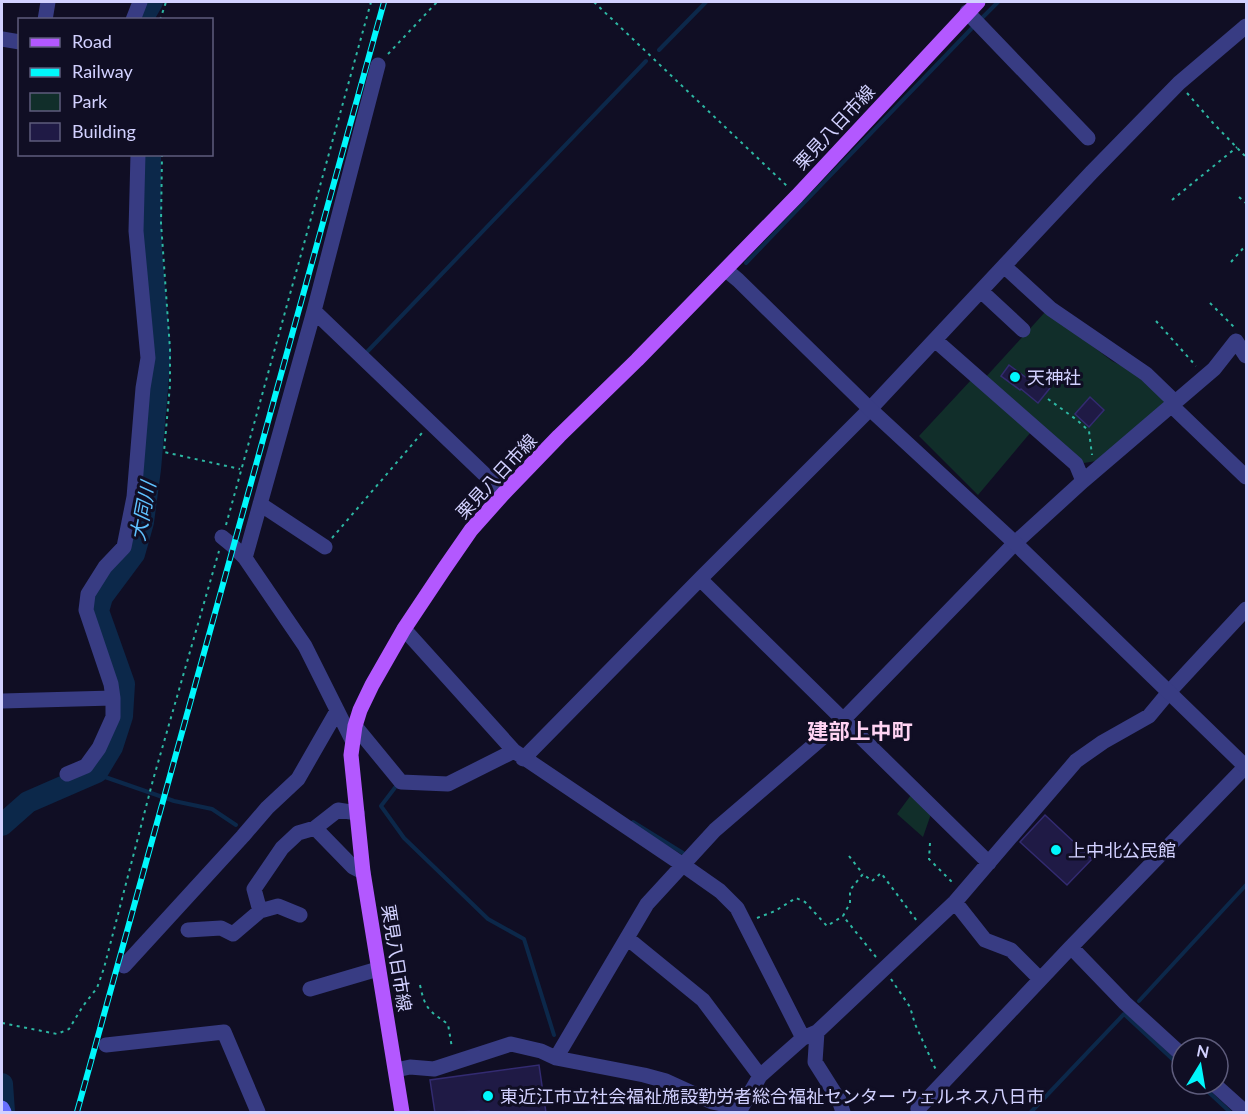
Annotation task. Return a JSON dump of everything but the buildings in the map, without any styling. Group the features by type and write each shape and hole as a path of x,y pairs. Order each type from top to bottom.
{"main road":[{"name":"栗見八日市線","path":"402,1113 363,872 351,755 353,733 360,710 372,685 404,629 471,530 504,493 797,196 972,7"},
{"path":"2,1108 4,1113"}],"street":[{"path":"45,18 48,2"},
{"path":"134,18 140,2"},
{"path":"972,7 1088,138"},
{"path":"222,537 245,558 305,646 338,711 353,733 401,782 448,784 519,755 870,409 1091,173 1179,84 1246,26"},
{"path":"2,39 18,42"},
{"path":"245,558 314,311 378,65"},
{"path":"67,774 86,766 99,748 113,717 111,684 86,610 88,594 105,567 124,547 134,497 143,388 148,358 136,231 138,156"},
{"path":"1004,266 1051,309 1146,374 1246,477"},
{"path":"726,270 870,409 1015,543 1246,766 1040,979 918,1109 920,1113"},
{"path":"981,291 1023,330"},
{"path":"314,311 504,493"},
{"path":"935,340 1088,477"},
{"path":"556,1058 647,904 716,831 843,720 1015,543 1214,369 1236,341 1246,356"},
{"path":"260,504 325,547"},
{"path":"700,579 989,863"},
{"path":"396,1070 410,1067 434,1069 512,1044 541,1051 556,1058 666,1081 712,1102 740,1110 760,1076 885,968 959,898 1076,761 1103,742 1149,716 1246,609"},
{"path":"404,629 519,755 683,865 720,891 737,908 810,1035 815,1062 839,1100 843,1113"},
{"path":"2,701 113,698"},
{"path":"124,966 267,808 298,779 338,711"},
{"path":"260,911 254,889 282,848 298,833 315,828 338,810 357,813"},
{"path":"315,828 353,867 363,872"},
{"path":"959,898 985,940 1011,950 1040,979"},
{"path":"188,930 221,928 233,934 260,911 278,906 300,915"},
{"path":"627,938 703,1000 760,1076"},
{"path":"1071,947 1125,1003 1170,1044"},
{"path":"310,989 378,969"},
{"path":"106,1044 224,1032 258,1113"},
{"path":"1227,1096 1245,1113"}],"path":[{"path":"161,18 166,2"},
{"path":"2,1023 57,1034 69,1029 97,988 371,2"},
{"path":"378,65 437,2"},
{"path":"594,2 797,196"},
{"path":"1179,84 1246,157"},
{"path":"1172,200 1237,147"},
{"path":"162,156 161,223 170,349 170,385 164,452 240,469"},
{"path":"1239,197 1246,203"},
{"path":"1231,262 1246,245"},
{"path":"1210,303 1240,333"},
{"path":"1156,321 1205,377"},
{"path":"1048,399 1089,431 1088,477"},
{"path":"325,547 430,423"},
{"path":"930,843 929,859 959,898"},
{"path":"849,856 872,882 881,873 925,932"},
{"path":"746,923 775,911 796,898 805,902 827,926 843,916 850,903 850,890 863,874"},
{"path":"843,916 885,968 910,1007 915,1024 943,1084"},
{"path":"420,985 423,1002 431,1013 448,1024 455,1063"}],"green space":[{"path":"1046,311 1112,361 1142,376 1169,403 1102,460 1084,463 1072,455 984,379"},
{"path":"972,379 1031,432 978,495 919,436"},
{"path":"911,795 931,814 923,837 897,814"}],"waterway":[{"name":"大同川","path":"145,18 152,2"},
{"path":"659,50 706,2"},
{"path":"980,20 998,2"},
{"path":"746,263 974,26"},
{"path":"365,354 646,61"},
{"name":"大同川","path":"2,825 28,802 97,772 112,747 122,716 124,684 98,611 102,597 134,554 143,522 150,469 160,354 151,249 150,156"},
{"path":"97,772 105,777 174,801 212,809 236,825"},
{"path":"397,785 381,806 404,838 488,919 524,939 554,1035"},
{"path":"633,822 683,853"},
{"path":"1139,1001 1246,885"},
{"path":"1031,1112 1124,1014 1170,1057"},
{"name":"大同川","path":"2,1084 4,1112"},
{"path":"1213,1096 1230,1112"}],"railway":[{"path":"77,1112 384,2"}],"place":[{"name":"天神社","path":"1015,377"},
{"name":"上中北公民館","path":"1056,850"},
{"name":"東近江市立社会福祉施設勤労者総合福祉センター ウェルネス八日市","path":"488,1096"}],"district":[{"name":"建部上中町","path":"860,730"}]}
